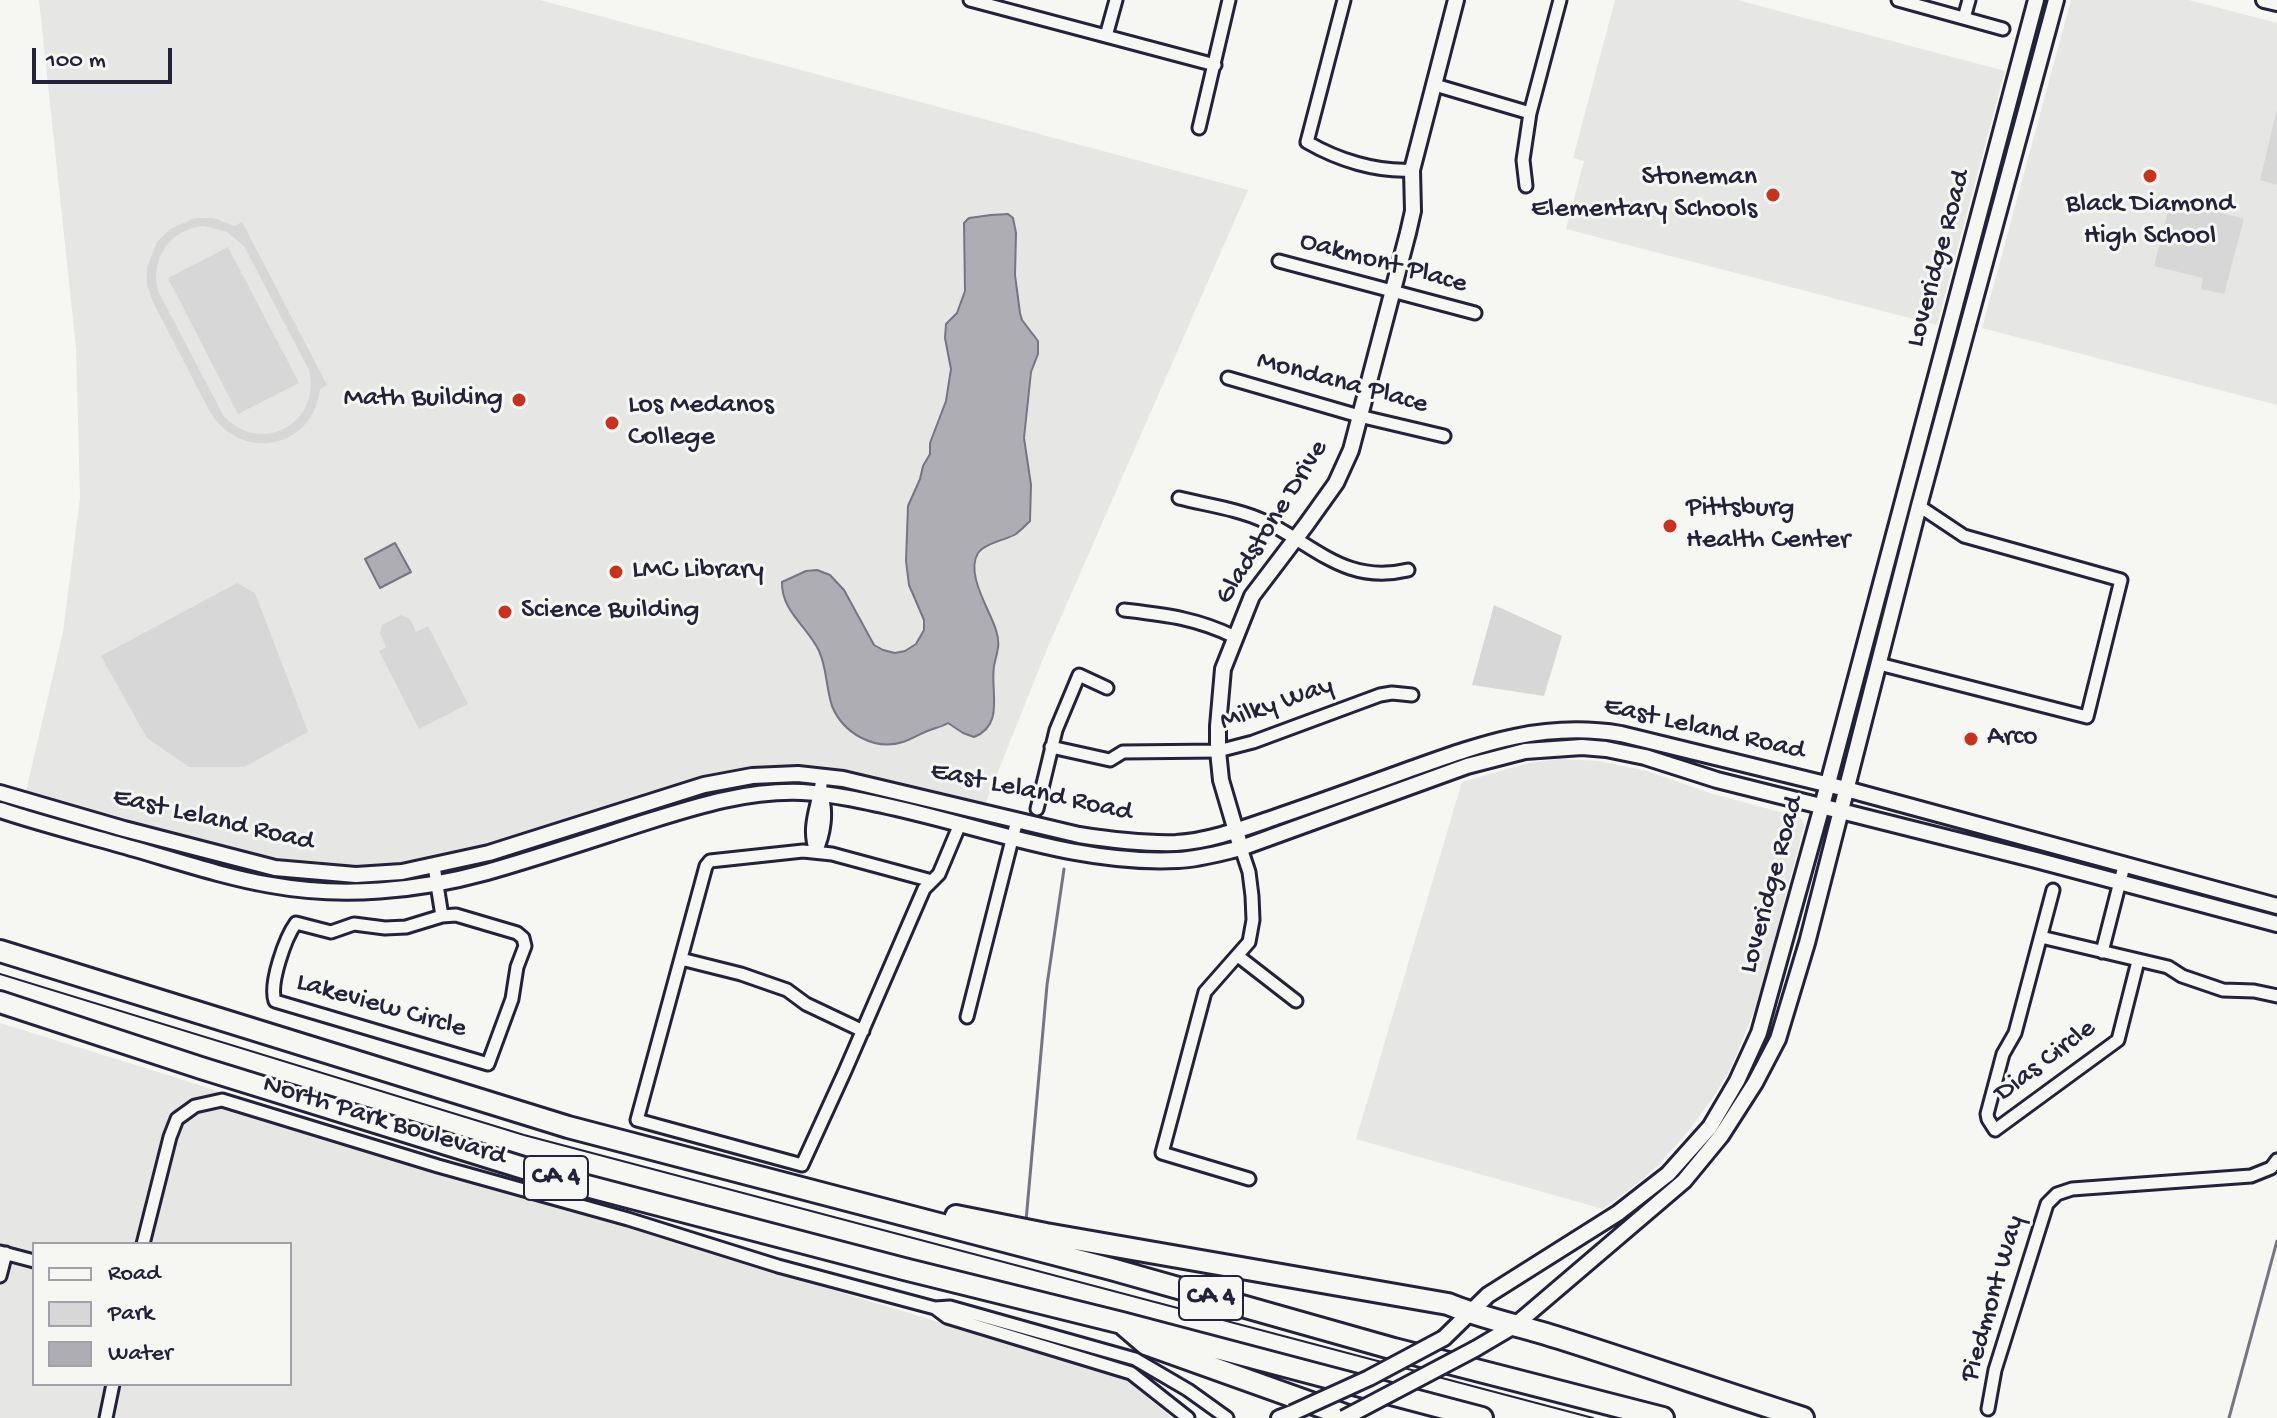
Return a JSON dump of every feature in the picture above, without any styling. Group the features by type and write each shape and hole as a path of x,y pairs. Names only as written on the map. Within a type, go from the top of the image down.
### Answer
{"highway":[{"name":"CA 4","path":"0,951 568,1127 1111,1269 1408,1353 1663,1418"},
{"name":"CA 4","path":"0,1002 556,1178 1482,1418"},
{"path":"780,1183 811,1183 1007,1227 1448,1304 1803,1418"},
{"path":"1122,1323 1146,1344 1353,1418"}],"main road":[{"name":"Gladstone Drive","path":"1241,848 1221,780 1218,751 1223,669 1252,596 1336,483 1351,450 1413,211 1412,170 1456,0"},
{"name":"Loveridge Road","path":"1285,1416 1369,1378 1444,1338 1488,1295 1624,1208 1668,1174 1710,1127 1737,1081 1759,1033 1822,806 2036,0"},
{"name":"Loveridge Road","path":"1344,1418 1514,1326 1684,1181 1721,1136 1755,1083 1778,1039 2056,0"},
{"path":"2264,0 2277,3"},
{"path":"1937,374 1953,386"},
{"name":"East Leland Road","path":"0,793 275,868 356,875 402,872 489,853 704,785 752,776 798,774 873,785 1113,841 1190,841 1236,830 1494,740 1558,730 1591,730 1621,734 1827,784 2277,906"},
{"name":"East Leland Road","path":"5,812 239,879 305,890 347,892 437,884 486,873 712,802 753,794 799,792 836,795 1093,855 1149,861 1181,860 1241,848 1467,766 1525,751 1582,747 1629,753 1717,780 2277,924"},
{"path":"81,834 87,818"}],"street":[{"path":"970,0 1215,65"},
{"path":"1106,36 1116,0"},
{"path":"1199,128 1229,0"},
{"path":"1344,0 1307,142 1339,158 1391,171 1412,170"},
{"path":"1526,186 1523,160 1530,113 1560,0"},
{"path":"1964,18 1969,0"},
{"path":"1905,1 2003,29"},
{"path":"1435,85 1530,113"},
{"name":"Oakmont Place","path":"1279,261 1475,313"},
{"name":"Mondana Place","path":"1228,378 1359,416 1444,436"},
{"path":"1179,498 1264,521 1323,557 1355,569 1392,574 1408,570"},
{"path":"1879,664 2087,717 2121,580 1964,536 1919,506"},
{"path":"1124,610 1193,620 1235,637"},
{"path":"1037,809 1051,747 1079,675 1107,688"},
{"name":"Milky Way","path":"1051,747 1110,760 1123,752 1218,751 1253,742 1380,695 1412,695"},
{"path":"816,852 811,839 822,777"},
{"path":"967,1017 1017,820"},
{"path":"932,881 816,852 710,861 706,866 637,1120 802,1165 924,889 932,881 939,874 960,824"},
{"name":"Gladstone Drive","path":"1241,848 1249,872 1253,920 1249,942 1205,992 1162,1153 1249,1179"},
{"path":"434,866 442,916"},
{"path":"2102,952 2124,866"},
{"name":"Dias Circle","path":"2053,890 2015,1033 2003,1054 1987,1114 1995,1130 2116,1043 2138,961"},
{"name":"Lakeview Circle","path":"456,915 517,933 523,938 525,946 517,967 512,999 488,1064 275,1001 272,992 275,978 289,932 296,923 331,932 354,924 406,927 442,916 456,915"},
{"path":"2041,937 2168,967 2182,976 2223,990 2254,991 2277,996"},
{"path":"1238,956 1296,1001"},
{"path":"681,959 741,974 787,990 806,1004 863,1031"},
{"name":"North Park Boulevard","path":"144,1242 177,1119 195,1106 222,1100 778,1266 935,1308 950,1307 1135,1359 1188,1390 1227,1418"},
{"name":"Piedmont Way","path":"1988,1409 1995,1370 2047,1204 2057,1194 2072,1189 2251,1176 2271,1168 2277,1160"},
{"path":"0,1276 3,1253 32,1260"},
{"name":"North Park Boulevard","path":"935,1308 947,1317 1131,1373 1188,1418"},
{"path":"106,1418 113,1386"}],"shaded area":[{"name":"Los Medanos College","path":"39,0 540,0 1248,190 1047,649 982,812 889,789 752,776 434,866 306,871 42,806 26,791 63,632 80,498 76,348"},
{"name":"Stoneman Elementary Schools","path":"1615,0 1737,0 2005,71 1937,325 1566,229 1584,161 1573,158"},
{"name":"Black Diamond High School","path":"2071,0 2189,0 2277,23 2277,405 1982,328"},
{"path":"1561,759 1599,761 1647,771 1713,794 1799,817 1804,826 1759,999 1731,1068 1712,1099 1662,1161 1603,1209 1356,1139 1462,782 1528,763"},
{"path":"0,1023 773,1272 1124,1378 1172,1418 0,1418"}],"green space":[{"path":"2277,109 2277,185 2260,180"},
{"path":"2171,199 2244,219 2224,294 2201,289 2203,278 2154,266"},
{"path":"195,218 213,218 235,226 242,222 327,385 320,389 315,409 304,425 291,436 274,442 257,443 240,438 224,428 210,412 147,285 147,267 157,242 170,229","holes":["204,226 227,232 244,246 309,370 311,389 306,406 297,419 269,433 253,433 238,427 223,415 158,291 157,267 172,239 192,228"]},
{"path":"228,247 299,383 238,414 168,278"},
{"path":"237,583 255,593 308,732 244,767 189,767 147,738 101,656"},
{"path":"1494,605 1562,636 1544,696 1472,685"},
{"path":"401,615 410,619 416,632 428,626 468,704 419,729 379,651 386,647 380,633 382,625"}],"water":[{"path":"1008,214 1013,218 1020,313 1038,341 1038,354 1031,372 1024,438 1031,485 1030,521 1016,534 981,550 975,562 976,581 998,640 993,676 993,716 984,732 974,737 948,723 903,742 871,742 852,732 837,716 819,651 790,610 782,582 806,571 817,570 830,575 844,590 874,645 883,650 895,653 905,651 916,644 924,630 924,620 909,585 906,561 908,506 930,454 930,443 946,401 951,369 945,338 946,324 957,313 965,291 964,223 969,218"},
{"path":"395,543 411,572 380,588 365,559"}],"waterway":[{"path":"1026,1221 1047,985 1064,869"},
{"path":"2229,1418 2277,1241"}],"tram line":[{"path":"0,974 524,1135 1593,1418"}],"place":[{"name":"Black Diamond High School","path":"2150,176"},
{"name":"Stoneman Elementary Schools","path":"1773,195"},
{"name":"Math Building","path":"519,400"},
{"name":"Los Medanos College","path":"612,423"},
{"name":"Pittsburg Health Center","path":"1670,526"},
{"name":"LMC Library","path":"616,572"},
{"name":"Science Building","path":"505,612"},
{"name":"Arco","path":"1971,739"}]}
